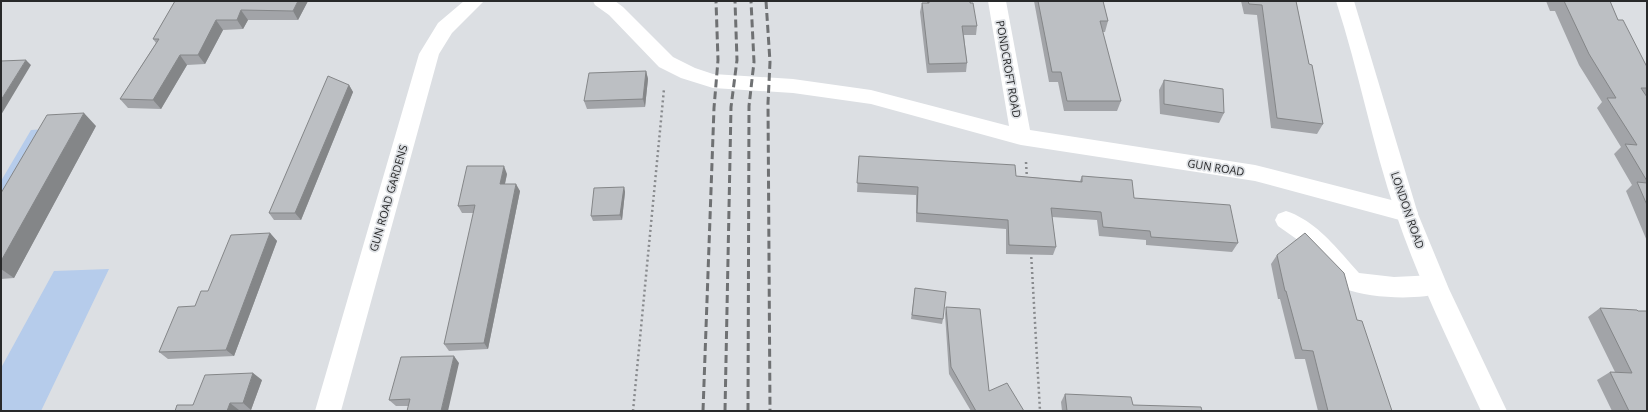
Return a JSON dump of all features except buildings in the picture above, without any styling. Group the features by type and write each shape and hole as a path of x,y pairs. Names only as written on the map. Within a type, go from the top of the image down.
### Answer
{"street":[{"name":"GUN ROAD GARDENS","path":"328,411 429,54 438,36 475,1"},
{"name":"GUN ROAD","path":"602,1 616,11 666,62 688,73 712,81 793,86 871,97 1021,137 1255,174 1304,185 1407,213"},
{"name":"PONDCROFT ROAD","path":"997,1 1021,137"},
{"name":"LONDON ROAD","path":"1345,1 1356,32 1407,213 1435,285 1494,411"},
{"path":"1286,220 1313,238 1352,282 1394,287 1435,285"}],"path":[{"path":"633,411 666,62"},
{"path":"1021,137 1026,154 1028,185"},
{"path":"1031,247 1040,411"}],"shaded area":[{"path":"60,128 1,231 1,181 31,130"},
{"path":"109,269 41,411 1,411 1,368 54,271"}],"railway":[{"path":"703,411 714,108 718,60 716,1"},
{"path":"725,411 731,107 737,60 735,1"},
{"path":"748,411 749,106 754,62 751,1"},
{"path":"766,1 770,62 768,103 770,411"}]}
